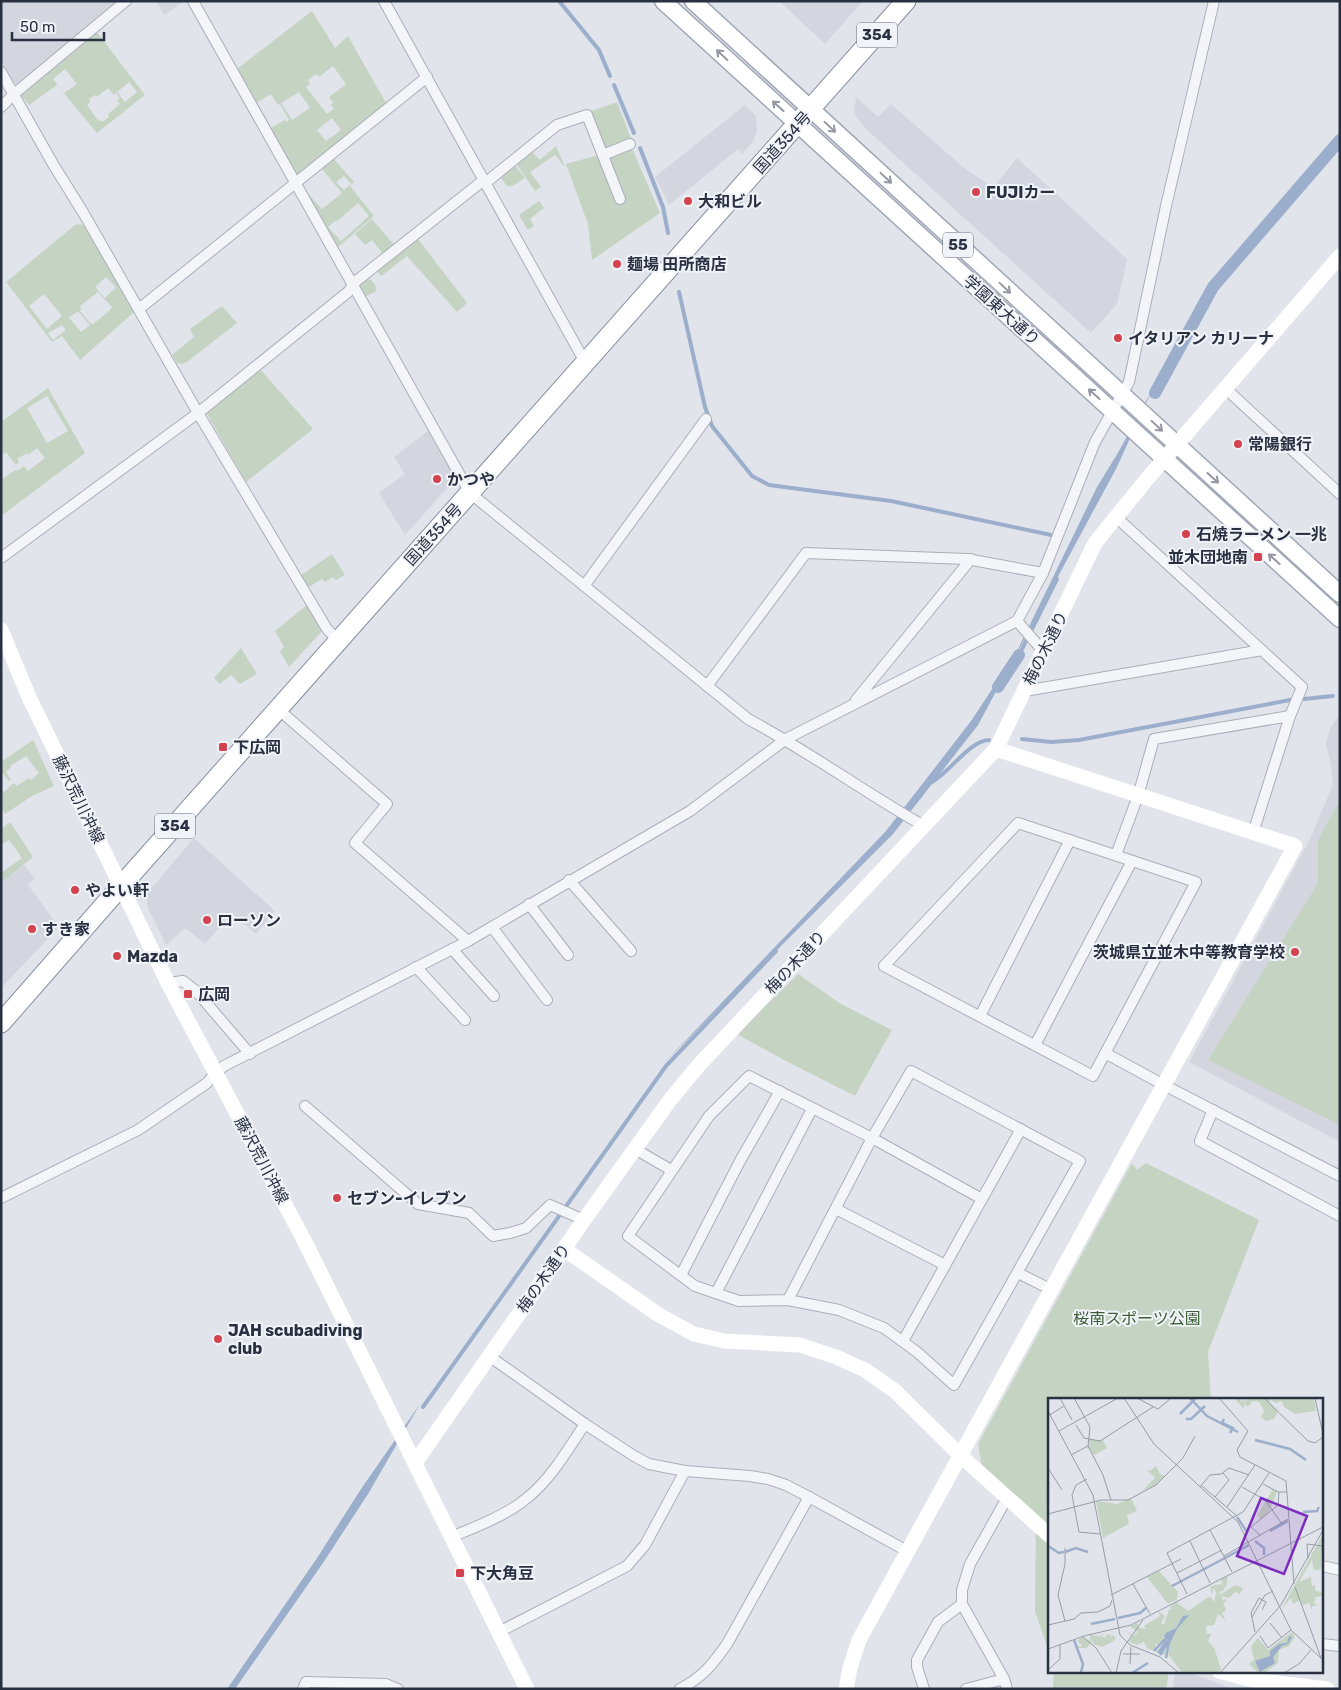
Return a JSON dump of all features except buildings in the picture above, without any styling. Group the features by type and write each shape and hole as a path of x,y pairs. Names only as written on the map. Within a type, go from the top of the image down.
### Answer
{"highway":[{"name":"国道354号","path":"1,1023 906,1"}],"main road":[{"name":"学園東大通り","path":"663,1 1340,619"},
{"name":"学園東大通り","path":"692,1 1340,594"}],"street":[{"path":"1,107 14,94 126,1"},
{"path":"193,1 352,287 470,493 748,719 786,740 924,826"},
{"path":"384,1 585,362"},
{"path":"1,1198 138,1130 207,1083 224,1066 468,940 651,835 690,810 786,740 852,704 1016,621 1043,573 1095,442 1129,382 1166,206 1214,1"},
{"path":"1,72 198,413 327,629 338,641"},
{"path":"139,309 426,77"},
{"path":"1,558 198,413 348,292 355,282 370,269 557,125 587,114 620,199"},
{"path":"602,155 630,144"},
{"name":"梅の木通り","path":"415,1463 670,1100 698,1066 996,749 1095,543 1225,388 1340,256"},
{"path":"1225,388 1340,494"},
{"path":"584,586 706,419"},
{"path":"1116,517 1302,686 1290,716 1253,832"},
{"path":"707,686 806,553 971,559 1043,573"},
{"path":"852,704 971,559"},
{"path":"1016,621 1044,652"},
{"name":"藤沢荒川沖線","path":"1,630 29,697 168,983 302,1235 526,1689"},
{"path":"1025,691 1262,650"},
{"path":"278,709 388,804 355,843 468,940"},
{"path":"1116,856 1138,796 1154,739 1290,716"},
{"path":"846,1689 850,1668 859,1640 1295,846 996,749"},
{"path":"1018,823 1116,856 1196,882 1093,1076 884,966 1018,823"},
{"path":"980,1016 1070,840"},
{"path":"1035,1045 1132,861"},
{"path":"570,880 631,951"},
{"path":"530,904 568,956"},
{"path":"492,927 547,1000"},
{"path":"452,948 494,996"},
{"path":"416,967 466,1020"},
{"path":"168,983 183,981 196,991 250,1054"},
{"path":"1106,1053 1340,1176"},
{"path":"788,1300 872,1138 910,1070 1080,1161 954,1385 917,1352 884,1328 839,1310 788,1300 739,1300 696,1286 628,1236 709,1116 749,1076 872,1138 982,1199"},
{"path":"680,1275 740,1161 780,1092"},
{"path":"306,1106 418,1204 468,1213 493,1236 526,1228 550,1205 584,1220"},
{"path":"716,1293 812,1108"},
{"path":"1213,1110 1200,1141 1340,1216"},
{"path":"902,1342 1021,1129"},
{"path":"635,1149 671,1170"},
{"path":"836,1209 945,1265"},
{"path":"564,1249 659,1315 694,1334 724,1341 800,1345 836,1357 865,1370 895,1391 961,1456 1048,1534"},
{"path":"1018,1272 1052,1290"},
{"path":"489,1356 585,1424 649,1464 684,1471 768,1479 809,1497 907,1552"},
{"path":"452,1538 527,1498 544,1482 585,1424"},
{"path":"499,1632 627,1566 645,1545 684,1471"},
{"path":"680,1689 697,1680 712,1665 727,1644 809,1497"},
{"path":"966,1689 1005,1684 962,1604 962,1590 970,1564 1007,1498"},
{"path":"1324,1566 1340,1570"},
{"path":"924,1689 917,1667 917,1660 938,1622 962,1604"},
{"path":"1324,1644 1340,1646"},
{"path":"1223,1672 1252,1680 1327,1689"},
{"path":"303,1689 306,1682 386,1684 398,1689"}],"shaded area":[{"path":"1,1 119,1 18,84 14,83 1,62"},
{"path":"156,1 185,1 164,15"},
{"path":"779,1 863,1 825,44"},
{"path":"856,97 878,117 891,104 962,166 993,188 1017,158 1127,259 1117,304 1091,333 865,128 854,113"},
{"path":"745,105 756,116 757,130 754,140 742,154 738,149 669,205 655,177"},
{"path":"428,431 456,478 405,535 379,493 405,474 394,457"},
{"name":"茨城県立並木中等教育学校","path":"1340,714 1340,1142 1189,1062 1309,841 1333,785 1326,744 1330,728"},
{"path":"194,838 275,911 256,934 232,913 205,944 185,928 166,945 147,906 148,892"},
{"path":"24,865 35,879 28,885 59,927 1,988 1,883"},
{"path":"1175,1672 1188,1672 1233,1689 1173,1689"}],"green space":[{"path":"312,11 335,48 348,36 386,103 297,179 237,69","holes":["333,66 346,84 329,97 333,102 331,105 334,109 327,114 306,87 310,84 308,80 316,74 319,77","299,92 310,108 292,120 281,103","271,94 278,105 280,104 289,120 287,122 285,120 271,128 256,103","332,118 341,130 326,141 317,130"]},
{"path":"96,31 145,95 97,133 57,85 29,105 21,95 21,92","holes":["65,69 77,84 64,93 53,79","129,82 137,92 125,102 117,92","108,88 114,95 116,93 120,98 117,100 120,104 102,122 97,119 87,105 90,102 89,99 95,95 97,97"]},
{"path":"617,102 632,141 604,151 589,112"},
{"path":"556,146 565,167 555,155 530,172 541,187 535,191 517,165 532,152 540,160"},
{"path":"631,146 660,213 592,260 588,224 566,164"},
{"path":"334,159 354,182 350,186 374,216 337,248 307,197 309,195 322,209 342,193 322,169","holes":["344,176 351,184 344,190 336,182","358,203 369,216 341,241 328,227"]},
{"path":"515,166 525,178 512,186 507,186 501,178"},
{"path":"539,201 544,208 530,219 534,226 528,230 519,215"},
{"path":"372,219 395,246 384,255 372,240 365,245 355,234"},
{"path":"85,224 134,312 80,360 62,336 52,342 6,282 75,225","holes":["106,277 116,287 105,298 95,287","98,292 112,307 92,325 80,311 80,306","44,294 62,316 47,329 29,306","78,311 90,325 81,332 69,318","62,325 66,330 53,340 48,333"]},
{"path":"418,239 467,303 457,312 407,256 381,276 377,271"},
{"path":"368,278 374,283 376,291 365,297 359,284"},
{"path":"222,306 237,323 187,362 177,363 172,355 194,337 190,329"},
{"path":"260,369 313,429 246,482 207,414 208,410"},
{"path":"48,388 85,453 1,516 1,480 24,466 28,471 45,458 37,448 28,455 27,453 17,459 19,462 16,465 6,452 1,455 1,422","holes":["47,396 68,431 47,443 27,408"]},
{"path":"332,554 345,575 336,580 333,577 325,582 322,579 309,587 301,575"},
{"path":"307,605 322,631 289,667 280,651 284,647 275,631"},
{"path":"241,648 257,674 240,684 231,675 220,684 214,678"},
{"path":"33,740 54,786 32,796 5,814 1,808 1,789 4,792 14,783 17,786 29,778 31,780 39,773 26,756 10,766 11,768 6,772 11,780 9,781 1,771 1,762"},
{"name":"茨城県立並木中等教育学校","path":"1340,800 1340,1125 1208,1060 1318,883 1318,840"},
{"path":"10,822 33,857 1,883 1,873 22,858 9,840 1,845 1,829"},
{"path":"798,974 841,1004 892,1030 855,1096 737,1034"},
{"name":"桜南スポーツ公園","path":"1132,1163 1137,1170 1146,1163 1259,1220 1208,1352 1211,1398 1048,1398 1048,1649 1035,1611 1036,1513 982,1467 978,1444"},
{"path":"1054,1672 1169,1672 1166,1689 1053,1689"}],"water":[{"path":"1152,390 1117,467 978,725 893,834 664,1063 886,831 971,721 1016,653 1097,487"},
{"path":"420,1404 368,1494 323,1563 235,1689 227,1689 317,1558 361,1489"}],"waterway":[{"path":"559,1 599,50 610,76"},
{"path":"614,85 634,133"},
{"path":"1155,393 1213,287 1340,140"},
{"path":"640,148 663,207 668,233"},
{"path":"679,292 705,407 712,426 752,476 769,485 891,501 1051,535"},
{"path":"1019,655 1057,579"},
{"path":"998,687 1019,655"},
{"path":"1304,699 1333,696"},
{"path":"1022,739 1051,742 1079,740 1290,700"},
{"path":"932,782 967,751 989,740"},
{"path":"423,1407 666,1066 776,951"}],"place":[{"name":"FUJIカー","path":"976,192"},
{"name":"大和ビル","path":"688,201"},
{"name":"麺場 田所商店","path":"617,264"},
{"name":"イタリアン カリーナ","path":"1118,338"},
{"name":"常陽銀行","path":"1238,444"},
{"name":"かつや","path":"437,479"},
{"name":"石焼ラーメン 一兆","path":"1186,534"},
{"name":"並木団地南","path":"1258,557"},
{"name":"下広岡","path":"223,747"},
{"name":"やよい軒","path":"75,890"},
{"name":"ローソン","path":"207,920"},
{"name":"すき家","path":"32,929"},
{"name":"茨城県立並木中等教育学校","path":"1295,952"},
{"name":"Mazda","path":"117,956"},
{"name":"広岡","path":"188,994"},
{"name":"セブン-イレブン","path":"337,1198"},
{"name":"JAH scubadiving club","path":"218,1339"},
{"name":"下大角豆","path":"460,1573"}]}
